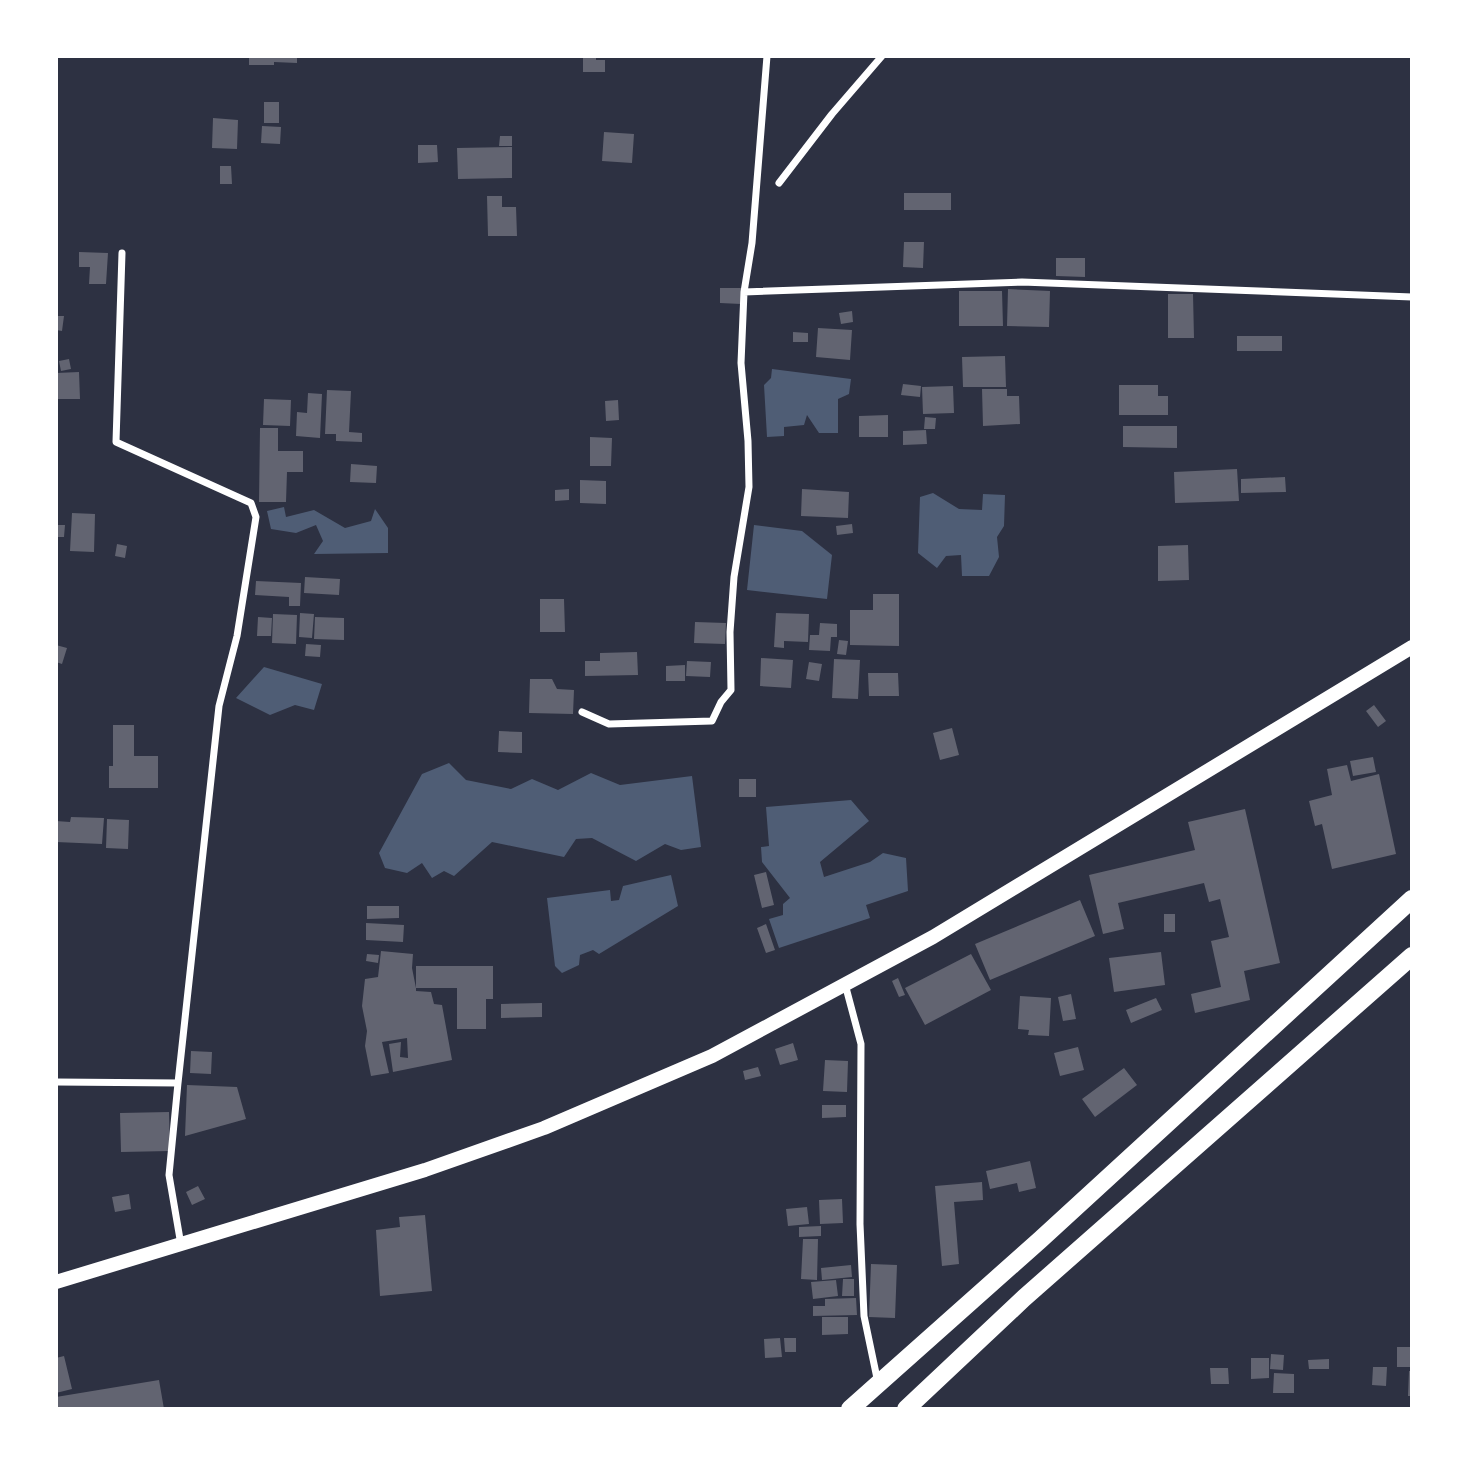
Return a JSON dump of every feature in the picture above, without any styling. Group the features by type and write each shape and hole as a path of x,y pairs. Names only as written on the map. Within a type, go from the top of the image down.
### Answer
{"highway":[{"path":"850,1409 1040,1240 1412,899"},
{"path":"906,1409 1024,1298 1412,956"}],"main road":[{"path":"56,1282 425,1170 544,1128 712,1056 933,937 1412,647"}],"street":[{"path":"582,712 610,724 712,721 721,702 731,690 730,632 733,591 749,487 741,363 744,292 752,243 767,56"},
{"path":"779,183 832,114 882,56"},
{"path":"122,253 116,442 251,503 256,517 237,636 219,706 178,1083 170,1175 181,1245"},
{"path":"744,292 1022,282 1412,297"},
{"path":"845,984 862,1044 860,1223 864,1316 878,1384"},
{"path":"56,1082 178,1083"}],"water":[{"path":"772,369 851,379 849,394 838,399 838,433 819,433 807,415 804,425 784,427 784,436 767,437 764,385 771,378"},
{"path":"933,493 959,509 982,510 983,494 1005,495 1004,526 997,537 999,557 989,576 962,576 961,555 946,556 937,568 918,553 920,497"},
{"path":"284,507 286,517 314,510 345,528 371,521 375,509 388,528 388,553 314,554 323,541 316,525 296,533 271,529 267,511"},
{"path":"754,525 802,531 832,555 827,599 747,590"},
{"path":"264,667 322,684 314,710 295,705 270,715 236,698"},
{"path":"449,763 466,780 511,789 532,779 558,790 591,773 620,785 692,776 701,847 681,850 665,844 636,861 592,838 576,839 564,857 492,842 454,876 444,871 432,878 422,863 407,873 385,868 379,853 422,774"},
{"path":"851,800 869,821 820,862 824,877 870,862 883,853 906,858 908,891 866,905 870,918 779,948 769,919 783,915 783,904 790,898 762,862 761,847 769,846 766,807"},
{"path":"671,875 678,906 599,954 593,950 580,955 579,965 562,973 555,966 547,898 610,890 611,901 619,900 623,886"}],"building":[{"path":"249,56 297,56 297,63 249,65"},
{"path":"583,56 596,56 596,60 605,60 605,72 583,72"},
{"path":"264,102 279,102 279,123 264,123"},
{"path":"213,118 238,120 237,149 212,148"},
{"path":"262,126 281,127 280,144 261,143"},
{"path":"604,132 634,134 632,163 602,161"},
{"path":"500,136 512,136 512,146 499,146"},
{"path":"418,145 437,145 438,162 418,163"},
{"path":"512,147 512,178 458,179 457,148"},
{"path":"220,166 231,166 232,184 220,184"},
{"path":"904,193 951,193 951,210 904,210"},
{"path":"487,196 502,196 502,207 516,207 517,236 488,236"},
{"path":"904,242 924,242 923,268 903,267"},
{"path":"79,252 108,253 106,284 89,284 90,267 79,267"},
{"path":"1056,258 1085,258 1085,277 1056,276"},
{"path":"720,288 741,288 741,304 720,303"},
{"path":"1008,289 1050,291 1049,327 1007,326"},
{"path":"959,291 1002,291 1003,326 959,326"},
{"path":"1168,294 1193,294 1194,338 1168,338"},
{"path":"852,311 853,322 841,324 839,313"},
{"path":"56,316 64,316 62,331 56,330"},
{"path":"818,328 852,330 850,360 816,357"},
{"path":"793,332 808,333 808,342 793,342"},
{"path":"1237,336 1282,336 1282,351 1237,351"},
{"path":"1005,356 1006,387 963,387 962,357"},
{"path":"69,359 71,369 61,371 59,361"},
{"path":"79,372 80,399 56,399 56,373"},
{"path":"903,384 921,386 920,397 901,395"},
{"path":"1119,385 1158,385 1158,396 1168,396 1168,415 1119,415"},
{"path":"953,386 954,413 923,414 922,387"},
{"path":"982,389 1007,389 1007,396 1019,396 1020,424 983,426"},
{"path":"327,390 351,391 349,432 362,433 362,442 336,441 336,434 325,434"},
{"path":"308,393 322,394 320,438 296,436 297,412 307,413"},
{"path":"264,399 291,400 290,426 263,425"},
{"path":"618,400 619,420 606,421 605,401"},
{"path":"888,415 888,437 859,437 859,416"},
{"path":"925,417 936,418 935,429 924,429"},
{"path":"1123,426 1177,426 1177,448 1123,447"},
{"path":"260,428 278,428 278,451 303,451 303,472 287,472 286,502 259,502"},
{"path":"926,430 927,444 903,445 903,431"},
{"path":"590,437 612,438 611,466 590,466"},
{"path":"351,464 377,466 376,483 350,482"},
{"path":"1237,469 1239,501 1175,503 1174,472"},
{"path":"1285,477 1286,492 1241,493 1241,479"},
{"path":"580,480 606,481 606,504 580,503"},
{"path":"569,489 569,500 555,501 555,490"},
{"path":"802,489 849,492 848,518 801,516"},
{"path":"72,513 95,514 94,552 70,551"},
{"path":"852,524 853,533 837,535 836,526"},
{"path":"56,525 65,525 64,537 56,537"},
{"path":"117,544 127,546 125,558 115,556"},
{"path":"1188,545 1189,580 1158,581 1158,546"},
{"path":"305,577 340,579 339,595 304,593"},
{"path":"256,581 301,583 300,606 289,606 289,597 255,595"},
{"path":"873,594 899,594 899,646 850,645 850,610 873,610"},
{"path":"540,599 564,599 565,632 540,632"},
{"path":"300,613 314,614 312,638 299,637"},
{"path":"776,613 809,614 808,642 784,641 784,648 774,647"},
{"path":"273,614 297,615 296,644 272,643"},
{"path":"258,617 272,618 271,636 257,636"},
{"path":"315,617 344,618 344,640 314,639"},
{"path":"695,622 726,623 725,644 694,643"},
{"path":"820,623 837,624 837,637 831,637 830,651 809,650 810,635 819,635"},
{"path":"839,640 848,641 846,655 837,654"},
{"path":"306,644 321,645 320,657 305,656"},
{"path":"56,645 67,648 62,664 56,662"},
{"path":"637,652 638,675 585,676 585,661 600,661 600,653"},
{"path":"761,658 793,660 791,688 760,686"},
{"path":"834,659 860,660 858,699 832,698"},
{"path":"687,661 711,662 710,677 686,676"},
{"path":"809,662 822,664 819,681 806,679"},
{"path":"685,665 685,681 666,681 666,666"},
{"path":"868,673 898,673 899,696 869,696"},
{"path":"530,679 552,679 557,689 574,690 573,714 529,713"},
{"path":"1374,705 1386,721 1378,727 1366,711"},
{"path":"113,725 134,725 134,756 158,756 158,788 109,788 109,766 113,766"},
{"path":"952,728 959,755 940,760 933,733"},
{"path":"499,731 522,732 522,753 498,752"},
{"path":"1373,757 1376,772 1353,776 1350,761"},
{"path":"1347,765 1351,781 1379,774 1396,854 1332,869 1322,824 1315,826 1309,801 1332,795 1327,769"},
{"path":"739,779 756,779 756,797 739,797"},
{"path":"1245,809 1280,963 1244,971 1250,1000 1195,1013 1191,994 1221,987 1211,941 1229,937 1220,899 1209,902 1204,883 1118,903 1124,929 1103,934 1089,875 1195,850 1188,822"},
{"path":"71,817 104,818 102,844 56,842 56,821 70,822"},
{"path":"107,819 129,820 128,849 106,848"},
{"path":"766,872 774,905 762,908 754,875"},
{"path":"1080,900 1095,936 990,980 975,944"},
{"path":"367,906 399,906 399,918 367,919"},
{"path":"1164,914 1175,914 1175,932 1164,932"},
{"path":"366,923 404,925 403,942 366,940"},
{"path":"766,924 775,950 766,953 757,928"},
{"path":"381,951 413,954 412,968 416,991 431,992 434,1004 442,1005 452,1060 393,1072 389,1044 401,1042 400,1057 408,1058 407,1038 382,1042 389,1073 371,1076 365,1046 367,1031 362,1006 365,979 378,977"},
{"path":"1161,952 1165,985 1114,992 1109,958"},
{"path":"367,954 379,955 378,963 366,961"},
{"path":"971,954 991,990 925,1025 905,988"},
{"path":"416,966 493,966 493,999 486,999 486,1029 457,1029 457,988 416,988"},
{"path":"898,978 905,995 899,997 892,981"},
{"path":"1071,994 1076,1019 1063,1021 1058,997"},
{"path":"1020,996 1051,998 1049,1036 1028,1035 1029,1030 1018,1029"},
{"path":"1156,998 1162,1010 1131,1023 1126,1010"},
{"path":"542,1003 542,1017 501,1018 501,1004"},
{"path":"793,1043 798,1060 780,1065 775,1049"},
{"path":"1078,1047 1084,1070 1060,1076 1054,1053"},
{"path":"191,1051 212,1052 211,1074 190,1073"},
{"path":"825,1060 848,1061 847,1092 823,1091"},
{"path":"758,1067 761,1076 745,1080 743,1071"},
{"path":"1124,1068 1137,1085 1095,1117 1082,1099"},
{"path":"187,1085 237,1087 246,1119 185,1136"},
{"path":"822,1105 846,1105 846,1117 822,1118"},
{"path":"169,1112 170,1151 121,1152 120,1113"},
{"path":"1030,1161 1036,1188 1019,1192 1017,1183 990,1189 986,1171"},
{"path":"982,1182 983,1200 954,1202 959,1264 942,1266 935,1186"},
{"path":"198,1186 205,1199 192,1205 186,1192"},
{"path":"129,1194 131,1209 115,1212 112,1197"},
{"path":"842,1199 843,1223 820,1224 819,1200"},
{"path":"807,1207 809,1224 788,1226 786,1209"},
{"path":"425,1215 432,1291 380,1296 376,1230 400,1227 399,1217"},
{"path":"821,1226 821,1236 799,1237 799,1227"},
{"path":"803,1239 818,1239 817,1280 801,1279"},
{"path":"871,1264 897,1265 895,1318 869,1317"},
{"path":"851,1265 852,1277 822,1280 821,1268"},
{"path":"843,1279 854,1279 854,1296 842,1296"},
{"path":"836,1280 838,1296 813,1299 811,1282"},
{"path":"856,1298 857,1315 813,1316 813,1306 825,1306 825,1299"},
{"path":"822,1317 848,1317 848,1334 822,1335"},
{"path":"780,1338 782,1357 765,1358 764,1339"},
{"path":"784,1338 796,1338 796,1352 785,1352"},
{"path":"1397,1347 1412,1347 1412,1367 1397,1367"},
{"path":"1271,1354 1284,1355 1283,1370 1270,1369"},
{"path":"64,1356 72,1389 56,1393 56,1358"},
{"path":"1251,1358 1269,1358 1269,1378 1251,1379"},
{"path":"1329,1359 1329,1369 1309,1369 1308,1360"},
{"path":"1373,1367 1387,1367 1386,1386 1372,1385"},
{"path":"1210,1368 1228,1368 1229,1384 1211,1384"},
{"path":"1409,1371 1412,1371 1412,1396 1408,1396"},
{"path":"1274,1373 1294,1374 1294,1393 1273,1393"},
{"path":"159,1380 164,1409 56,1409 56,1397"}]}
